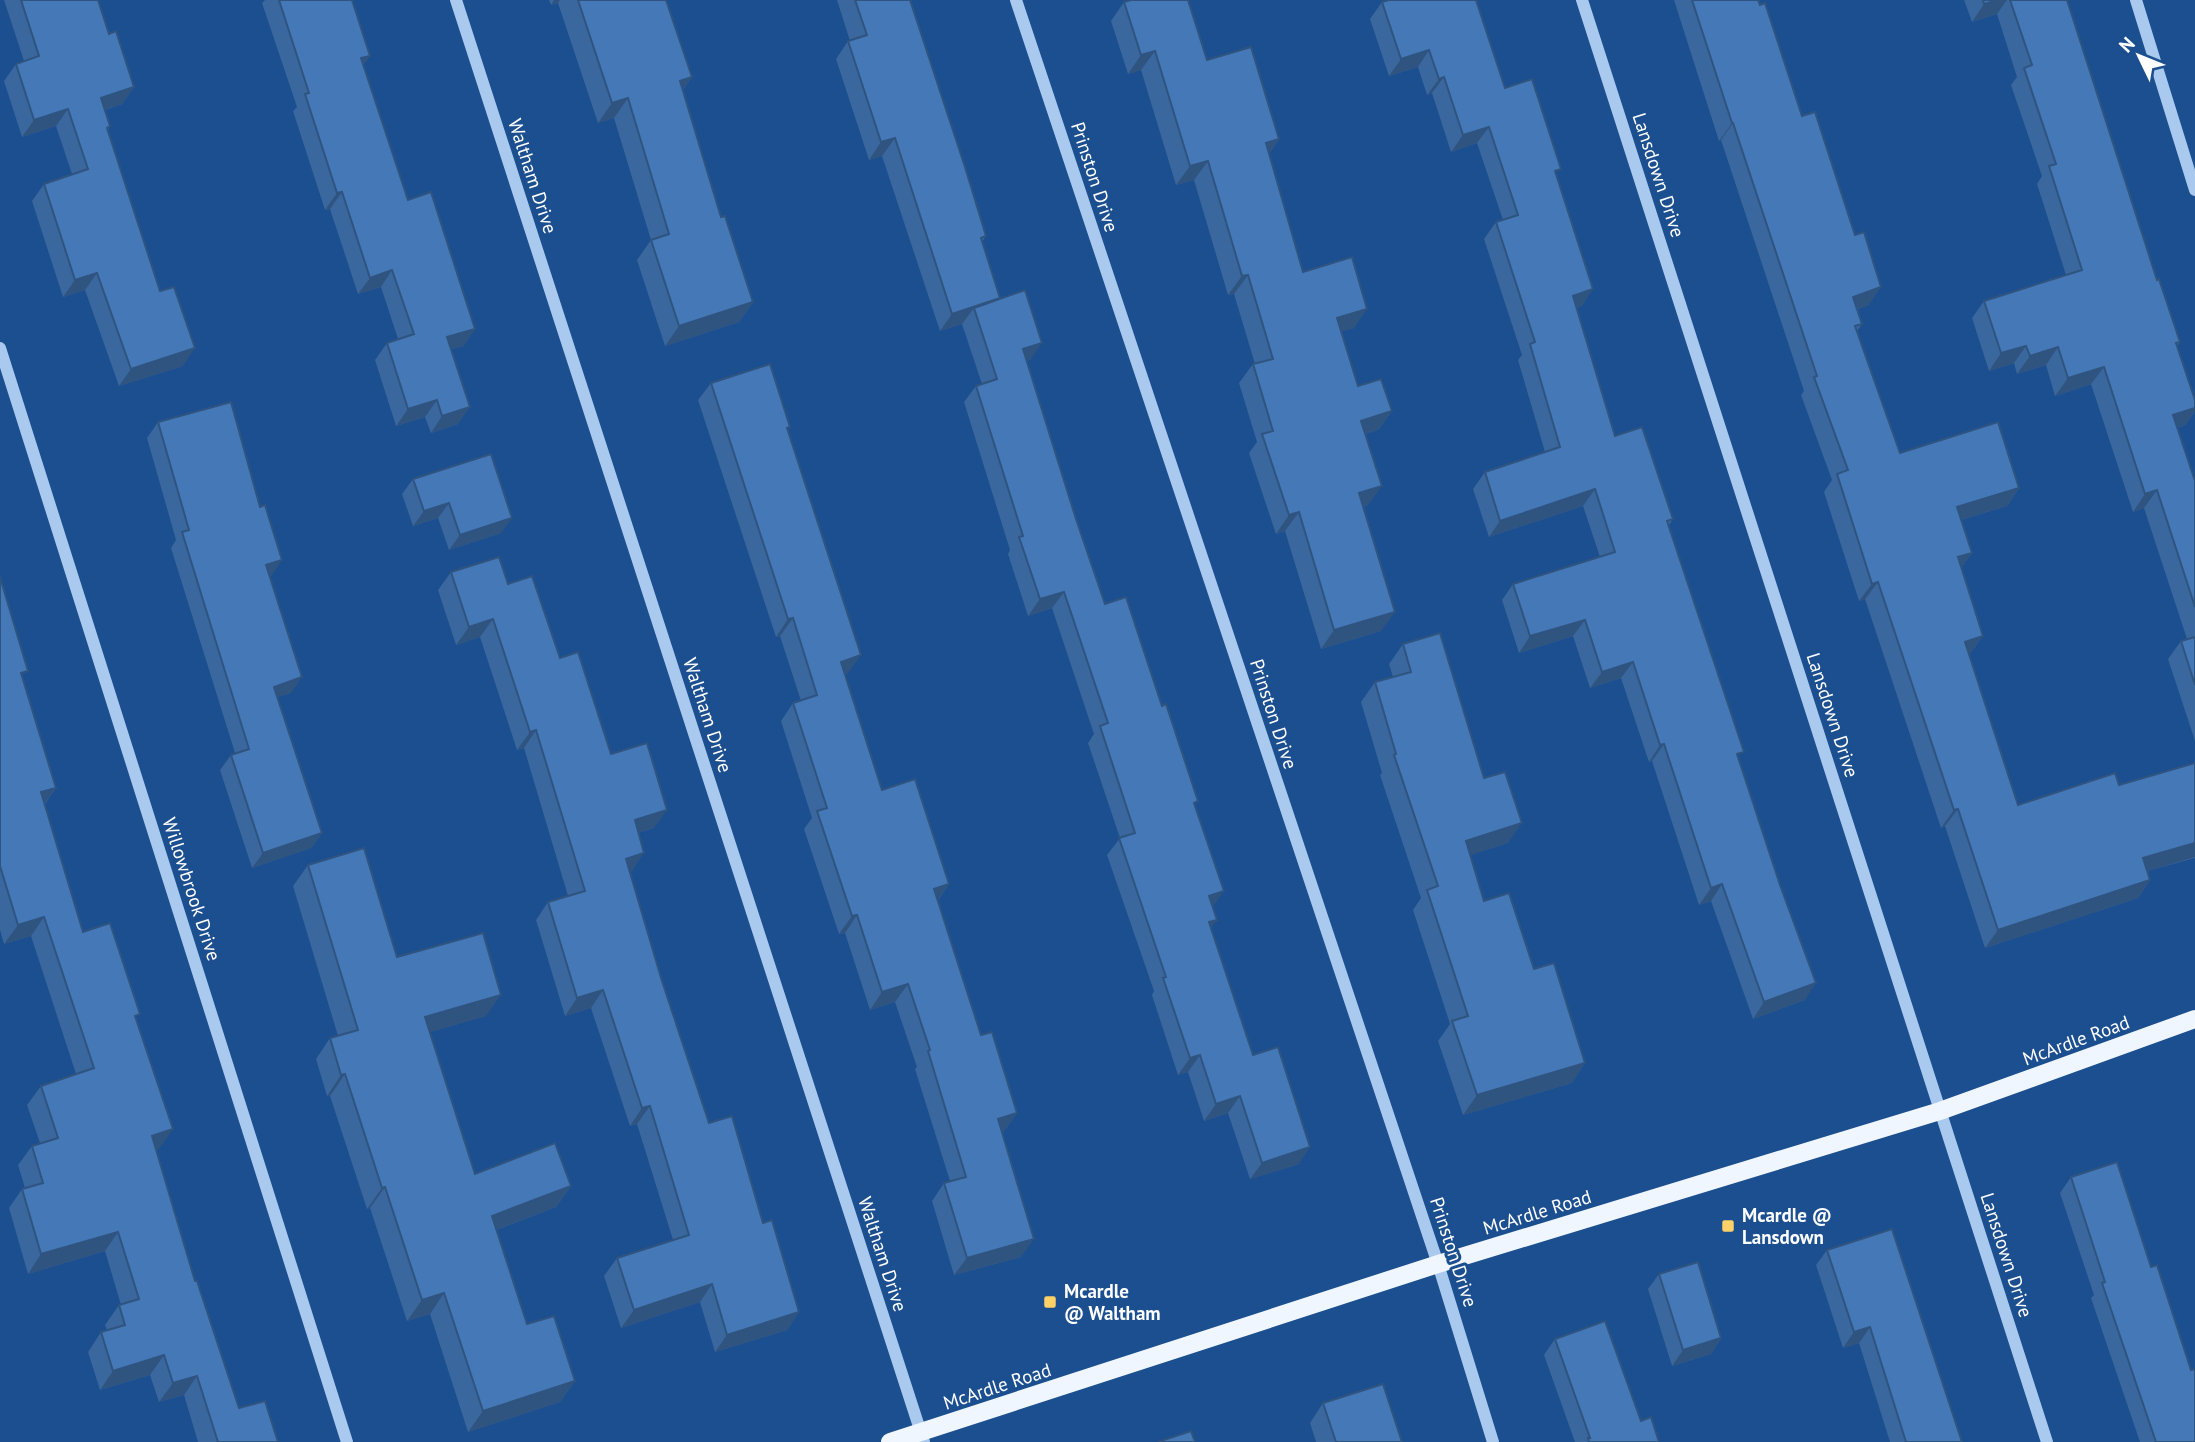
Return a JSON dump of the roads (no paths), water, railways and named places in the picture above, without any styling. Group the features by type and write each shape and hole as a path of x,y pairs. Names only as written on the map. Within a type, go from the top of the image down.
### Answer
{"main road":[{"name":"McArdle Road","path":"890,1442 922,1437 1438,1264 1940,1111 2195,1019"}],"street":[{"name":"Waltham Drive","path":"456,0 922,1437"},
{"name":"Prinston Drive","path":"1016,0 1438,1264 1493,1442"},
{"name":"Lansdown Drive","path":"1582,0 2047,1442"},
{"path":"2136,0 2195,190"},
{"name":"Willowbrook Drive","path":"0,348 347,1442"}],"place":[{"name":"Mcardle @ Lansdown","path":"1728,1226"},
{"name":"Mcardle @ Waltham","path":"1050,1302"}]}
